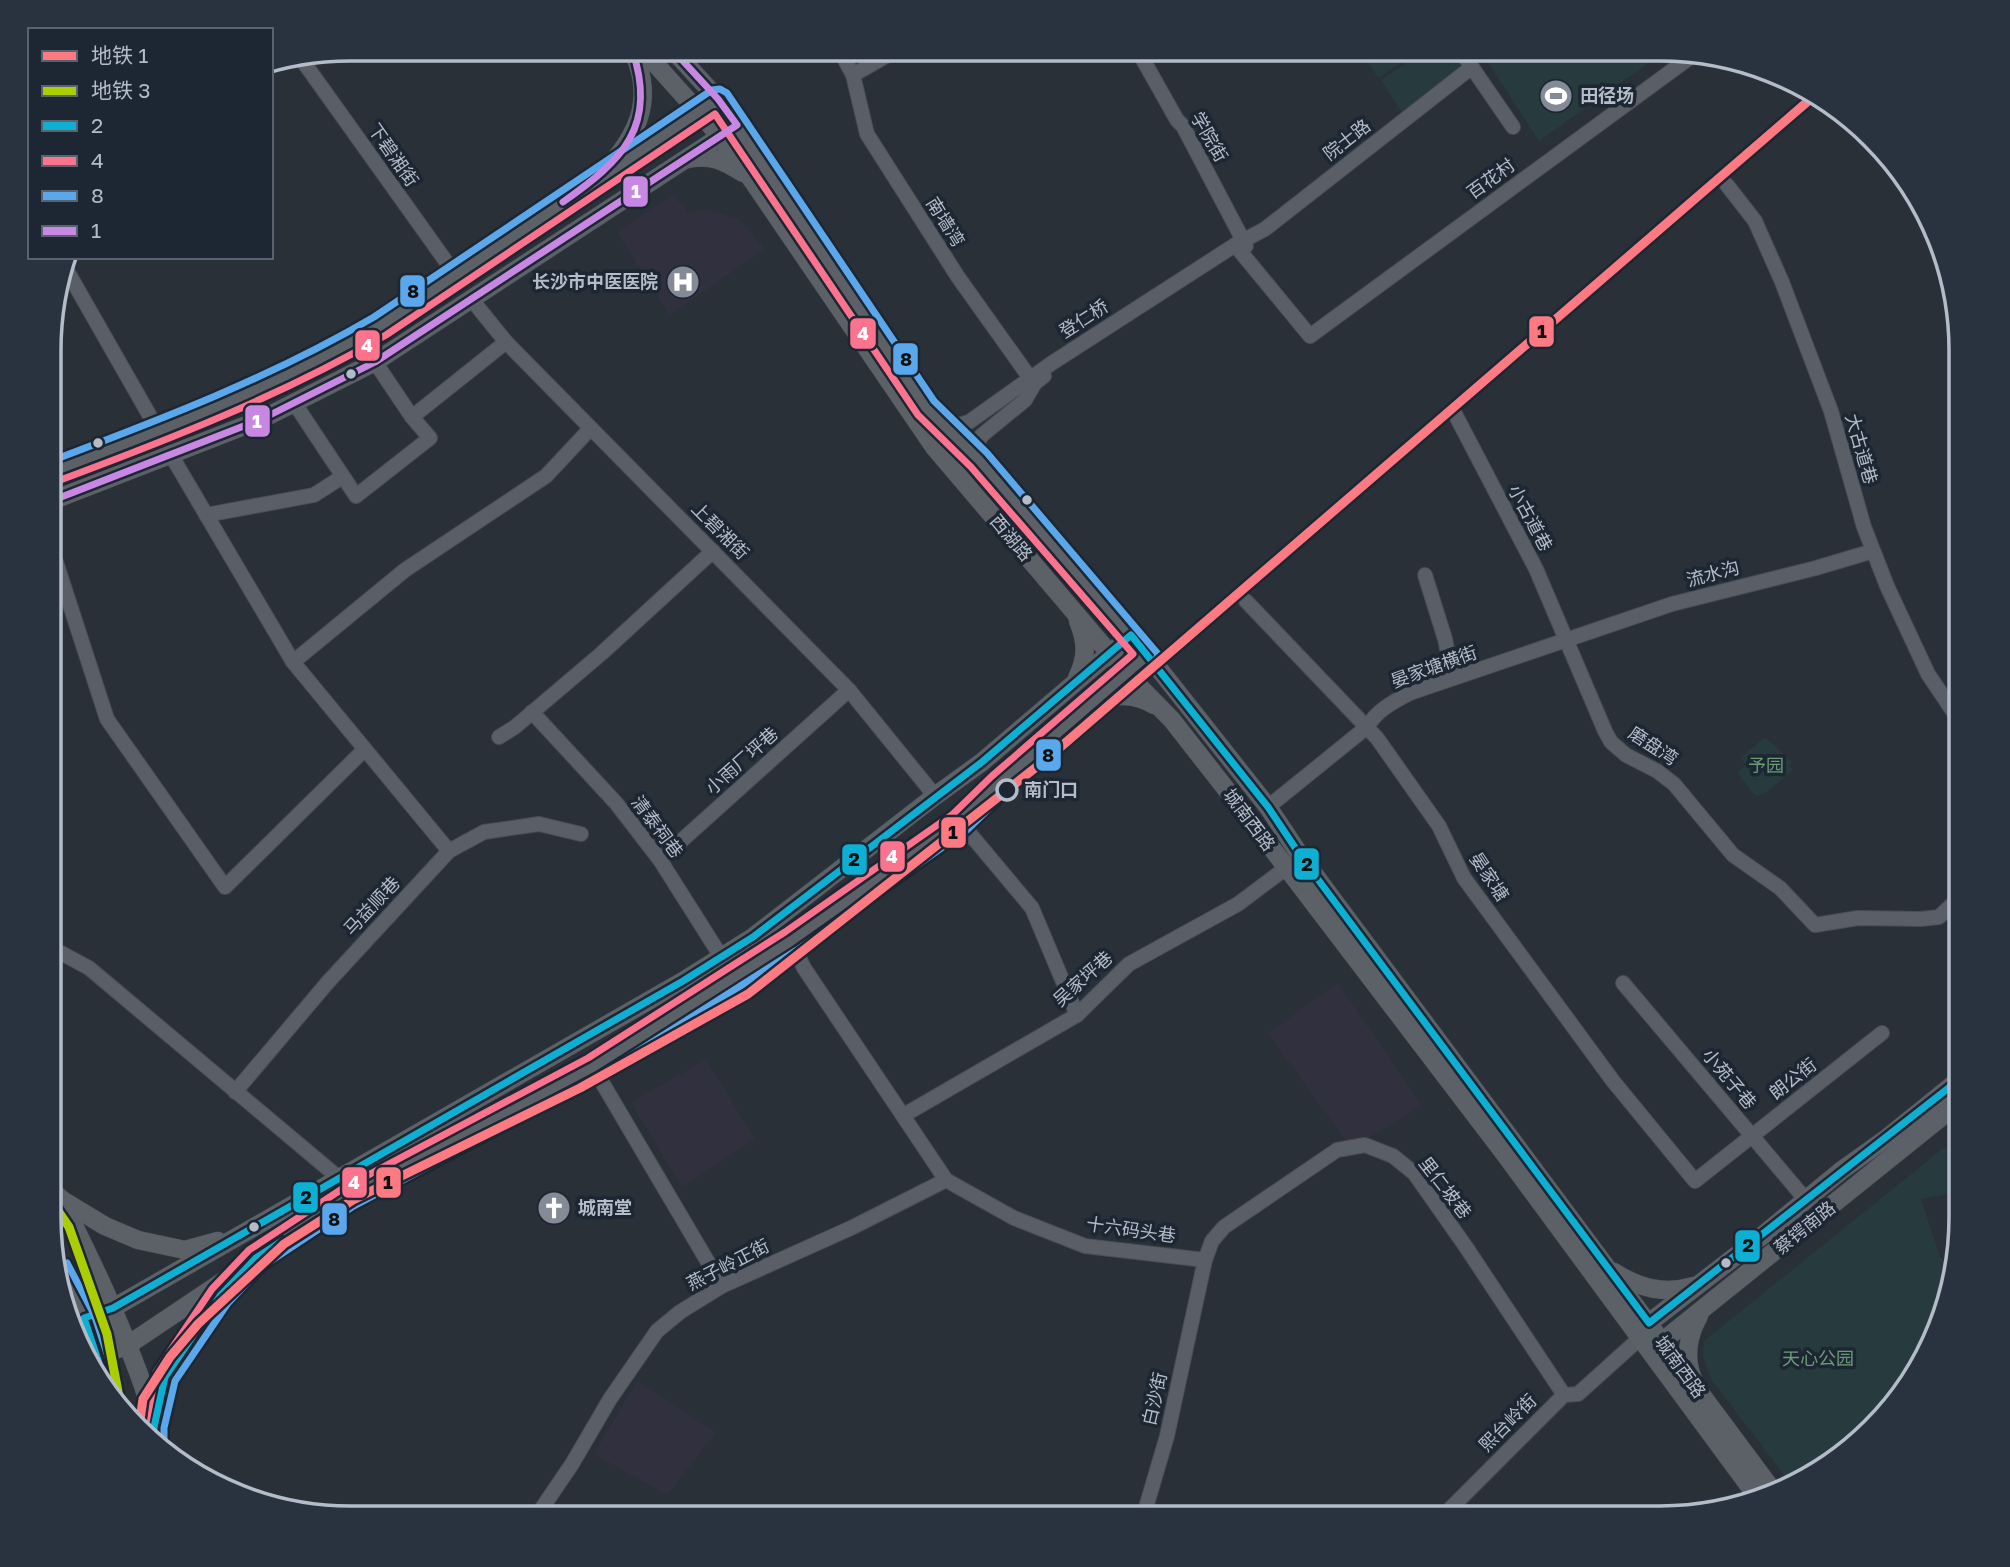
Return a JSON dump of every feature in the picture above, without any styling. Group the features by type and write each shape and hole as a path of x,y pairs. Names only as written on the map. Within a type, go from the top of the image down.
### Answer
{"main road":[{"path":"593,183 625,148 639,122 642,81 637,61"},
{"name":"西湖路","path":"653,61 719,136 752,180 934,447 1110,653"},
{"name":"西湖路","path":"683,61 718,99 737,125 919,399 979,460 1131,635"},
{"path":"61,468 159,432 269,386 327,356 380,326 718,99"},
{"path":"61,497 295,404 375,362 737,125"},
{"path":"678,163 695,158 723,160 752,180"},
{"path":"1069,606 1079,624 1085,646 1083,665 1073,685"},
{"path":"84,1318 113,1308 248,1232 753,937 982,762 1131,635"},
{"name":"城南西路","path":"1131,635 1268,807 1302,858 1608,1268 1647,1338 1699,1392 1769,1484"},
{"name":"城南西路","path":"1110,653 1172,719 1647,1338 1752,1490"},
{"path":"72,1295 84,1318 98,1357 128,1345 347,1198 593,1067 791,942 960,822 999,783 1148,655"},
{"path":"1088,707 1112,697 1134,696 1151,703 1172,719"},
{"name":"蔡锷南路","path":"1647,1338 1700,1284 1949,1089"},
{"name":"蔡锷南路","path":"1647,1338 1701,1312 1949,1111"},
{"path":"61,1198 105,1226 138,1240 185,1250 248,1232"},
{"path":"61,1206 113,1308 144,1388 152,1427"},
{"path":"155,1430 165,1377 220,1296 256,1258"},
{"path":"1608,1268 1628,1281 1646,1288 1664,1291 1700,1284"},
{"path":"1699,1392 1691,1374 1688,1357 1693,1326 1701,1312"}],"street":[{"name":"南墙湾","path":"845,61 853,75 867,134 958,277 1030,378"},
{"path":"853,75 877,61"},
{"name":"学院街","path":"1144,61 1183,126 1241,245 1310,336"},
{"path":"1465,61 1513,127"},
{"name":"百花村","path":"1310,336 1684,63"},
{"name":"下碧湘街","path":"306,65 454,274"},
{"path":"1241,245 1469,69"},
{"name":"大古道巷","path":"1727,185 1751,214 1782,282 1831,411 1873,551 1928,674 1949,705"},
{"name":"登仁桥","path":"946,429 969,422 1030,378 1241,245"},
{"name":"登仁桥","path":"979,460 978,443 981,436 1025,400 1041,377 1241,245"},
{"path":"71,277 159,432"},
{"name":"上碧湘街","path":"472,300 506,342 590,429 849,690 935,796"},
{"path":"412,417 506,342"},
{"path":"295,404 356,496 429,438 375,362"},
{"name":"小古道巷","path":"1455,414 1535,569 1565,642"},
{"path":"293,662 405,570 546,476 590,429"},
{"path":"171,455 293,662 449,851"},
{"path":"206,515 314,495 342,477"},
{"path":"499,737 533,712 602,653 713,551"},
{"name":"流水沟","path":"1565,642 1672,604 1873,551"},
{"path":"1425,575 1445,639 1453,678"},
{"path":"61,580 107,719 225,887 365,750"},
{"name":"晏家塘","path":"1246,601 1367,727 1439,826 1464,878 1613,1081 1695,1181"},
{"name":"晏家塘横街","path":"1268,807 1367,727 1374,716 1392,702 1453,678 1565,642"},
{"name":"磨盘湾","path":"1565,642 1611,742 1626,755 1674,783 1733,855 1780,888 1815,925 1858,918 1939,917 1949,907"},
{"name":"小雨厂坪巷","path":"660,860 849,690"},
{"name":"清泰祠巷","path":"533,712 616,803 660,860 734,977"},
{"path":"960,822 1032,908 1077,1015"},
{"name":"马益顺巷","path":"235,1092 328,982 449,851 484,832 539,824 581,834"},
{"name":"吴家坪巷","path":"904,1115 1077,1015 1129,964 1228,910 1286,868"},
{"path":"791,942 804,968 946,1180"},
{"path":"61,953 89,968 339,1178"},
{"name":"小苑子巷","path":"1623,982 1806,1200"},
{"name":"朗公街","path":"1695,1181 1882,1033"},
{"path":"593,1067 722,1286"},
{"name":"里仁坡巷","path":"1200,1289 1205,1260 1212,1241 1224,1227 1337,1150 1365,1145 1393,1156 1414,1173 1564,1395"},
{"name":"燕子岭正街","path":"544,1506 610,1399 657,1331 680,1312 722,1286 851,1228 946,1180"},
{"name":"十六码头巷","path":"946,1180 1014,1218 1084,1246 1205,1260"},
{"name":"白沙街","path":"1147,1506 1167,1436 1200,1289"},
{"name":"熙台岭街","path":"1453,1506 1564,1395 1578,1394 1647,1338"}],"shaded area":[{"name":"长沙市中医医院","path":"673,194 688,213 705,209 739,219 765,249 670,315 617,233"},
{"path":"1338,983 1422,1106 1351,1148 1268,1033"},
{"path":"706,1060 755,1139 682,1187 631,1102"},
{"path":"637,1381 716,1432 667,1495 594,1454"}],"green space":[{"path":"1367,61 1404,61 1378,78"},
{"path":"1410,61 1459,61 1466,71 1404,116 1381,80"},
{"name":"田径场","path":"1487,61 1652,61 1539,141"},
{"name":"予园","path":"1765,737 1792,762 1788,765 1793,770 1768,791 1756,797 1737,772 1746,765 1741,757"},
{"name":"天心公园","path":"1946,1146 1949,1158 1949,1194 1921,1199 1940,1257 1945,1260 1939,1292 1927,1327 1910,1361 1889,1393 1864,1421 1836,1446 1786,1477 1711,1379 1703,1356 1704,1341"}],"metro line":[{"name":"1","path":"141,1415 143,1399 170,1357 198,1324 284,1244 353,1200 580,1088 748,994 1049,757 1807,102"},
{"name":"3","path":"61,1215 69,1227 107,1334 117,1388"}],"transit line":[{"name":"1","path":"563,202 603,171 630,139 641,99 635,61"},
{"name":"1","path":"61,497 262,419 375,362 737,125 718,99 683,61"},
{"name":"8","path":"61,457 216,396 335,339 374,317 712,90 720,89 727,93 934,401 987,453 1158,654 1155,663 1006,792 967,830 797,950 599,1076 352,1207 263,1266 228,1303 175,1381 164,1437"},
{"name":"4","path":"61,480 182,433 265,397 386,335 715,114 918,415 971,467 1133,654 992,776 953,814 785,932 588,1058 342,1189 249,1250 212,1289 156,1372 146,1421"},
{"name":"2","path":"96,1354 84,1318 113,1308 683,981 753,937 982,762 1131,635 1268,807 1302,858 1649,1323 1949,1088"},
{"name":"2","path":"154,1428 165,1377 220,1296 256,1258 282,1241"},
{"name":"8","path":"67,1263 94,1314 116,1381"}],"place":[{"name":"田径场","path":"1556,96"},
{"name":"长沙市中医医院","path":"683,282"},
{"name":"南门口","path":"1007,790"},
{"name":"城南堂","path":"554,1208"}]}
